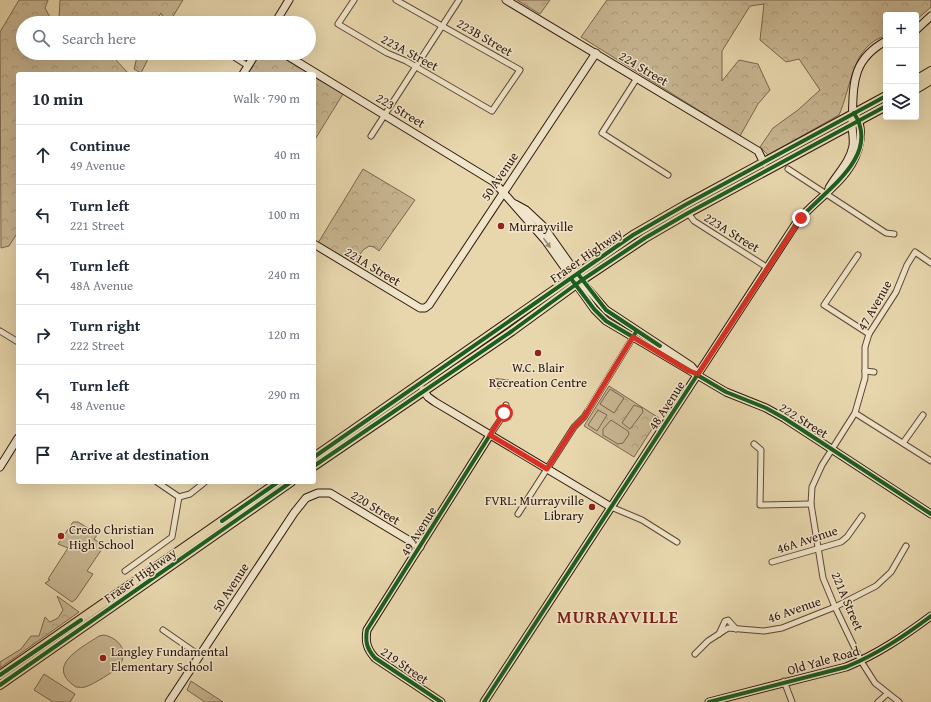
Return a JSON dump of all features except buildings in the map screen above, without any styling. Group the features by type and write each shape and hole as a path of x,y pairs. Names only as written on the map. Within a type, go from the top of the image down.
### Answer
{"main road":[{"path":"919,78 931,71"},
{"path":"919,87 931,80"},
{"name":"Fraser Highway","path":"316,456 576,279 647,227 883,98"},
{"name":"Fraser Highway","path":"316,465 517,327 576,279 688,213 883,108"},
{"name":"Fraser Highway","path":"0,674 275,484"},
{"name":"Fraser Highway","path":"0,685 288,484"}],"street":[{"path":"279,16 289,0"},
{"name":"223B Street","path":"396,0 443,25 520,70 492,111"},
{"path":"371,136 459,0"},
{"name":"224 Street","path":"506,0 638,78 758,152 764,162"},
{"name":"223A Street","path":"352,2 338,24 387,54 416,67 492,111"},
{"path":"919,27 931,16"},
{"name":"48 Avenue","path":"484,702 801,218 826,194 850,154 855,123 852,95 857,72 866,56 883,43"},
{"name":"50 Avenue","path":"420,308 425,308 429,305 596,53"},
{"path":"239,60 248,66"},
{"path":"244,72 252,60"},
{"name":"223 Street","path":"295,60 314,72"},
{"name":"223 Street","path":"316,73 485,175 504,192"},
{"path":"638,78 602,132 668,175"},
{"path":"788,169 886,233 894,234"},
{"name":"222 Street","path":"504,192 514,203 526,210 543,226 600,316 691,366 698,374 726,392 766,408 931,514"},
{"name":"223A Street","path":"688,213 694,221 768,268"},
{"name":"221A Street","path":"316,245 420,308"},
{"name":"47 Avenue","path":"832,450 855,413 865,378 865,348 869,334 896,292 907,265 915,252 931,263"},
{"path":"858,255 824,304 869,334"},
{"path":"0,331 16,341"},
{"path":"518,514 574,427 584,417 635,334"},
{"path":"865,371 874,372"},
{"path":"423,390 429,398 490,435 611,507 642,520 677,542"},
{"name":"49 Avenue","path":"365,639 366,630 504,413 506,405"},
{"path":"855,413 931,462"},
{"path":"903,443 922,415"},
{"path":"0,467 16,441"},
{"path":"754,444 761,450 760,505 811,504"},
{"name":"221A Street","path":"832,450 822,465 812,487 811,504 817,550 823,578 861,661 875,683 899,702"},
{"path":"160,484 179,497 190,494 202,484"},
{"name":"50 Avenue","path":"169,702 294,513 306,498 318,493"},
{"name":"220 Street","path":"318,493 330,494 420,547"},
{"path":"125,571 172,538 179,497"},
{"name":"46A Avenue","path":"772,562 841,542 847,537 862,516"},
{"name":"46 Avenue","path":"694,654 728,628 764,631 782,628 835,607 876,586 891,572 906,546"},
{"name":"Old Yale Road","path":"710,702 784,681 846,667 861,661 899,640 931,616"},
{"name":"46 Avenue","path":"719,634 725,621 728,620 736,629"},
{"path":"163,630 199,655"},
{"name":"219 Street","path":"365,639 368,650 375,658 441,702"},
{"path":"784,681 792,702"},
{"path":"878,702 887,694"}],"green space":[{"path":"19,0 48,0 45,8 49,16 16,16 16,60 116,60 127,72 16,72 16,235 9,246 1,248 0,32"},
{"path":"60,0 183,0 173,16 162,16 161,13 159,16 59,16"},
{"path":"517,0 550,0 540,14"},
{"path":"607,0 931,0 931,7 919,17 919,12 883,12 883,37 866,48 859,58 839,115 768,155 760,147 773,128 798,110 820,90 799,59 786,62 760,40 764,4 750,6 722,51 722,81 739,60 758,64 770,90 758,104 740,136 581,37"},
{"path":"136,60 148,60 142,72 134,69"},
{"path":"256,60 287,60 307,72 249,72"},
{"path":"316,78 343,94 316,138"},
{"path":"363,169 415,200 379,251 374,247 369,246 363,250 353,265 318,243"},
{"path":"491,378 509,380 499,389 491,384"},
{"path":"609,386 659,418 634,457 584,426"},
{"path":"610,389 624,398 614,413 600,404"},
{"path":"634,405 642,408 643,412 630,429 622,423"},
{"path":"598,410 607,415 597,431 588,425"},
{"path":"611,420 628,431 629,434 623,443 618,444 603,435 603,429"},
{"path":"73,522 78,522 98,534 94,539 104,546 87,571 93,574 76,599 72,602 45,583 50,580 48,579 68,548 58,544"},
{"path":"57,596 79,612 0,668 0,662 21,649 31,636 39,636 45,617 50,622 58,618 63,610"},
{"path":"104,635 114,639 121,646 123,654 120,665 118,668 93,684 84,687 76,687 67,679 64,672 64,665 75,652 83,646 99,636"},
{"path":"44,674 75,694 70,702 53,702 34,690"},
{"path":"191,681 223,702 205,702 187,690"}],"cycle path":[{"path":"316,456 633,235 685,205 883,98"},
{"path":"316,465 645,238 688,213 883,108"},
{"path":"484,702 797,222 833,187 855,160 861,145 861,129 854,113"},
{"path":"578,274 606,310 660,346"},
{"path":"572,280 594,309 606,321 726,392 766,408 784,418 931,514"},
{"path":"588,410 636,332"},
{"path":"441,702 375,658 367,645 367,630 490,435"},
{"path":"222,521 275,484"},
{"path":"0,685 288,484"},
{"path":"709,702 846,667 890,644 931,616"},
{"path":"0,675 81,620"}],"place":[{"name":"Murrayville","path":"501,226"},
{"name":"W.C. Blair Recreation Centre","path":"538,353"},
{"name":"FVRL: Murrayville Library","path":"592,507"},
{"name":"Credo Christian High School","path":"61,536"},
{"name":"Langley Fundamental Elementary School","path":"103,658"}],"district":[{"name":"MURRAYVILLE","path":"618,617"}],"route":[{"path":"504,413 490,435 547,469 574,427 584,417 633,337 689,371 698,374 801,218"}]}
